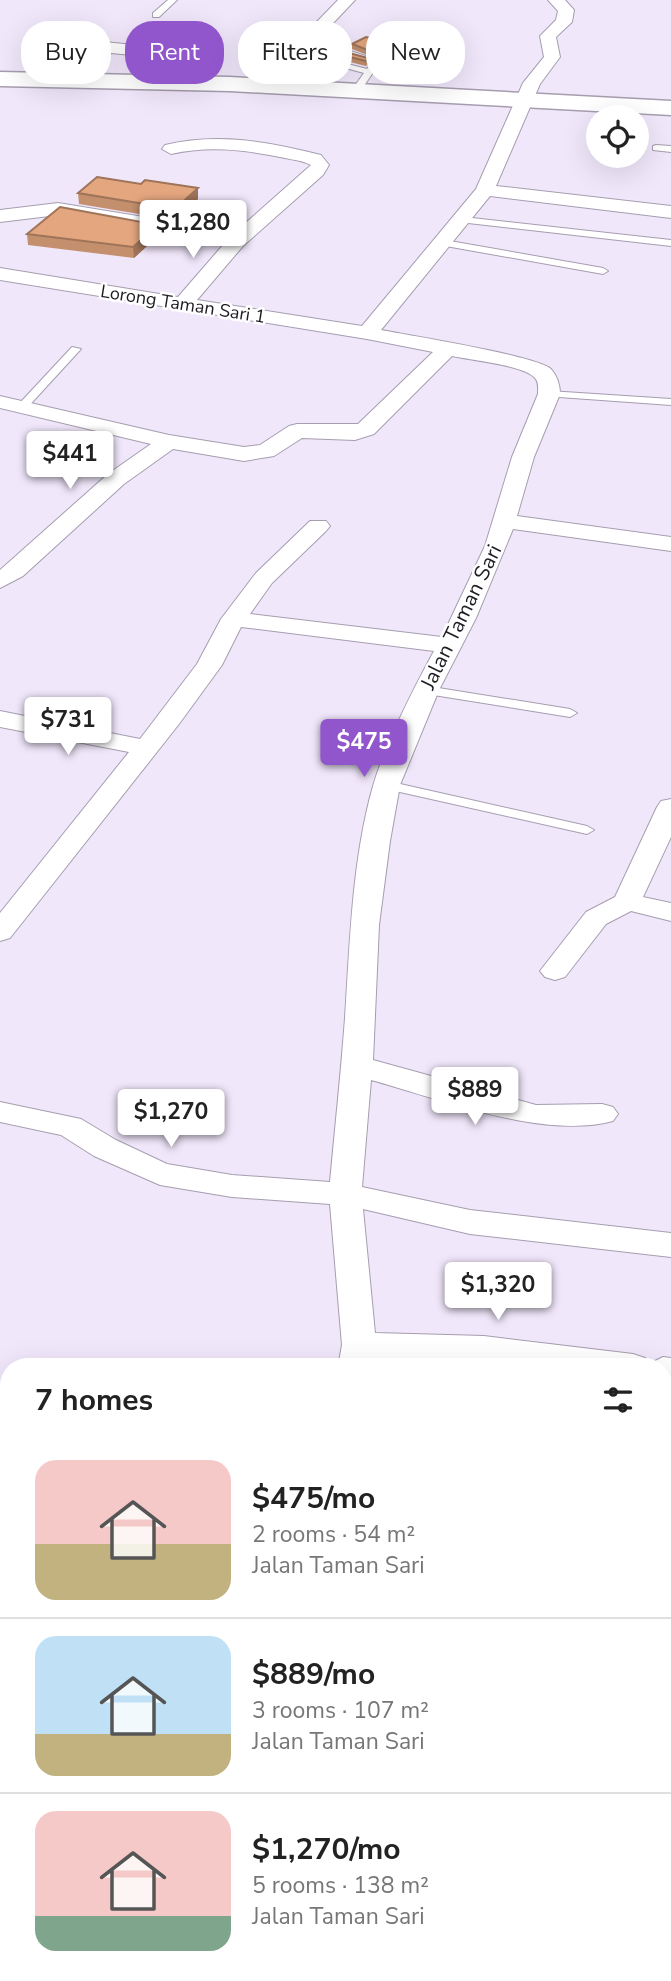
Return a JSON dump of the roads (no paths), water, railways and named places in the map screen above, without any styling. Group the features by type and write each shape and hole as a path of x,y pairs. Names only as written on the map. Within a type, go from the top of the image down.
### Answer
{"main road":[{"path":"111,78 238,75"},
{"path":"0,79 21,79"},
{"path":"342,84 356,90 671,108"}],"street":[{"path":"327,21 347,0"},
{"path":"548,394 549,384 542,372 525,365 367,333 463,220 485,190 532,83 552,57 548,36 564,22 566,10 556,0"},
{"path":"171,149 202,142 236,143 315,159 320,165 317,171 236,242 182,305"},
{"path":"485,190 671,212"},
{"path":"0,216 30,210 58,209 162,226 236,242"},
{"name":"Lorong Taman Sari 1","path":"0,274 367,333"},
{"path":"0,402 169,442 255,454 266,451 297,431 355,433 375,422 447,350"},
{"name":"Jalan Taman Sari","path":"357,1356 345,1194 357,1066 365,925 376,841 387,785 426,690 497,546 523,457 548,394"},
{"path":"0,581 15,571 116,479 169,442"},
{"path":"503,521 671,544"},
{"path":"0,932 209,665 233,619 264,578 318,526"},
{"path":"233,619 450,645"},
{"path":"0,719 146,748"},
{"path":"555,971 596,918 627,902 671,807"},
{"path":"627,902 671,912"},
{"path":"357,1066 536,1115 602,1114"},
{"path":"0,1112 70,1126 105,1148 160,1174 232,1186 345,1194 470,1222 671,1245"},
{"path":"357,1356 484,1349 558,1358"}],"lane":[{"path":"156,15 173,0"},
{"path":"356,90 366,77"},
{"path":"656,148 671,149"},
{"path":"463,220 671,243"},
{"path":"444,243 603,271"},
{"path":"22,407 76,349"},
{"path":"548,394 671,402"},
{"path":"426,690 570,713"},
{"path":"387,785 587,830"}]}
